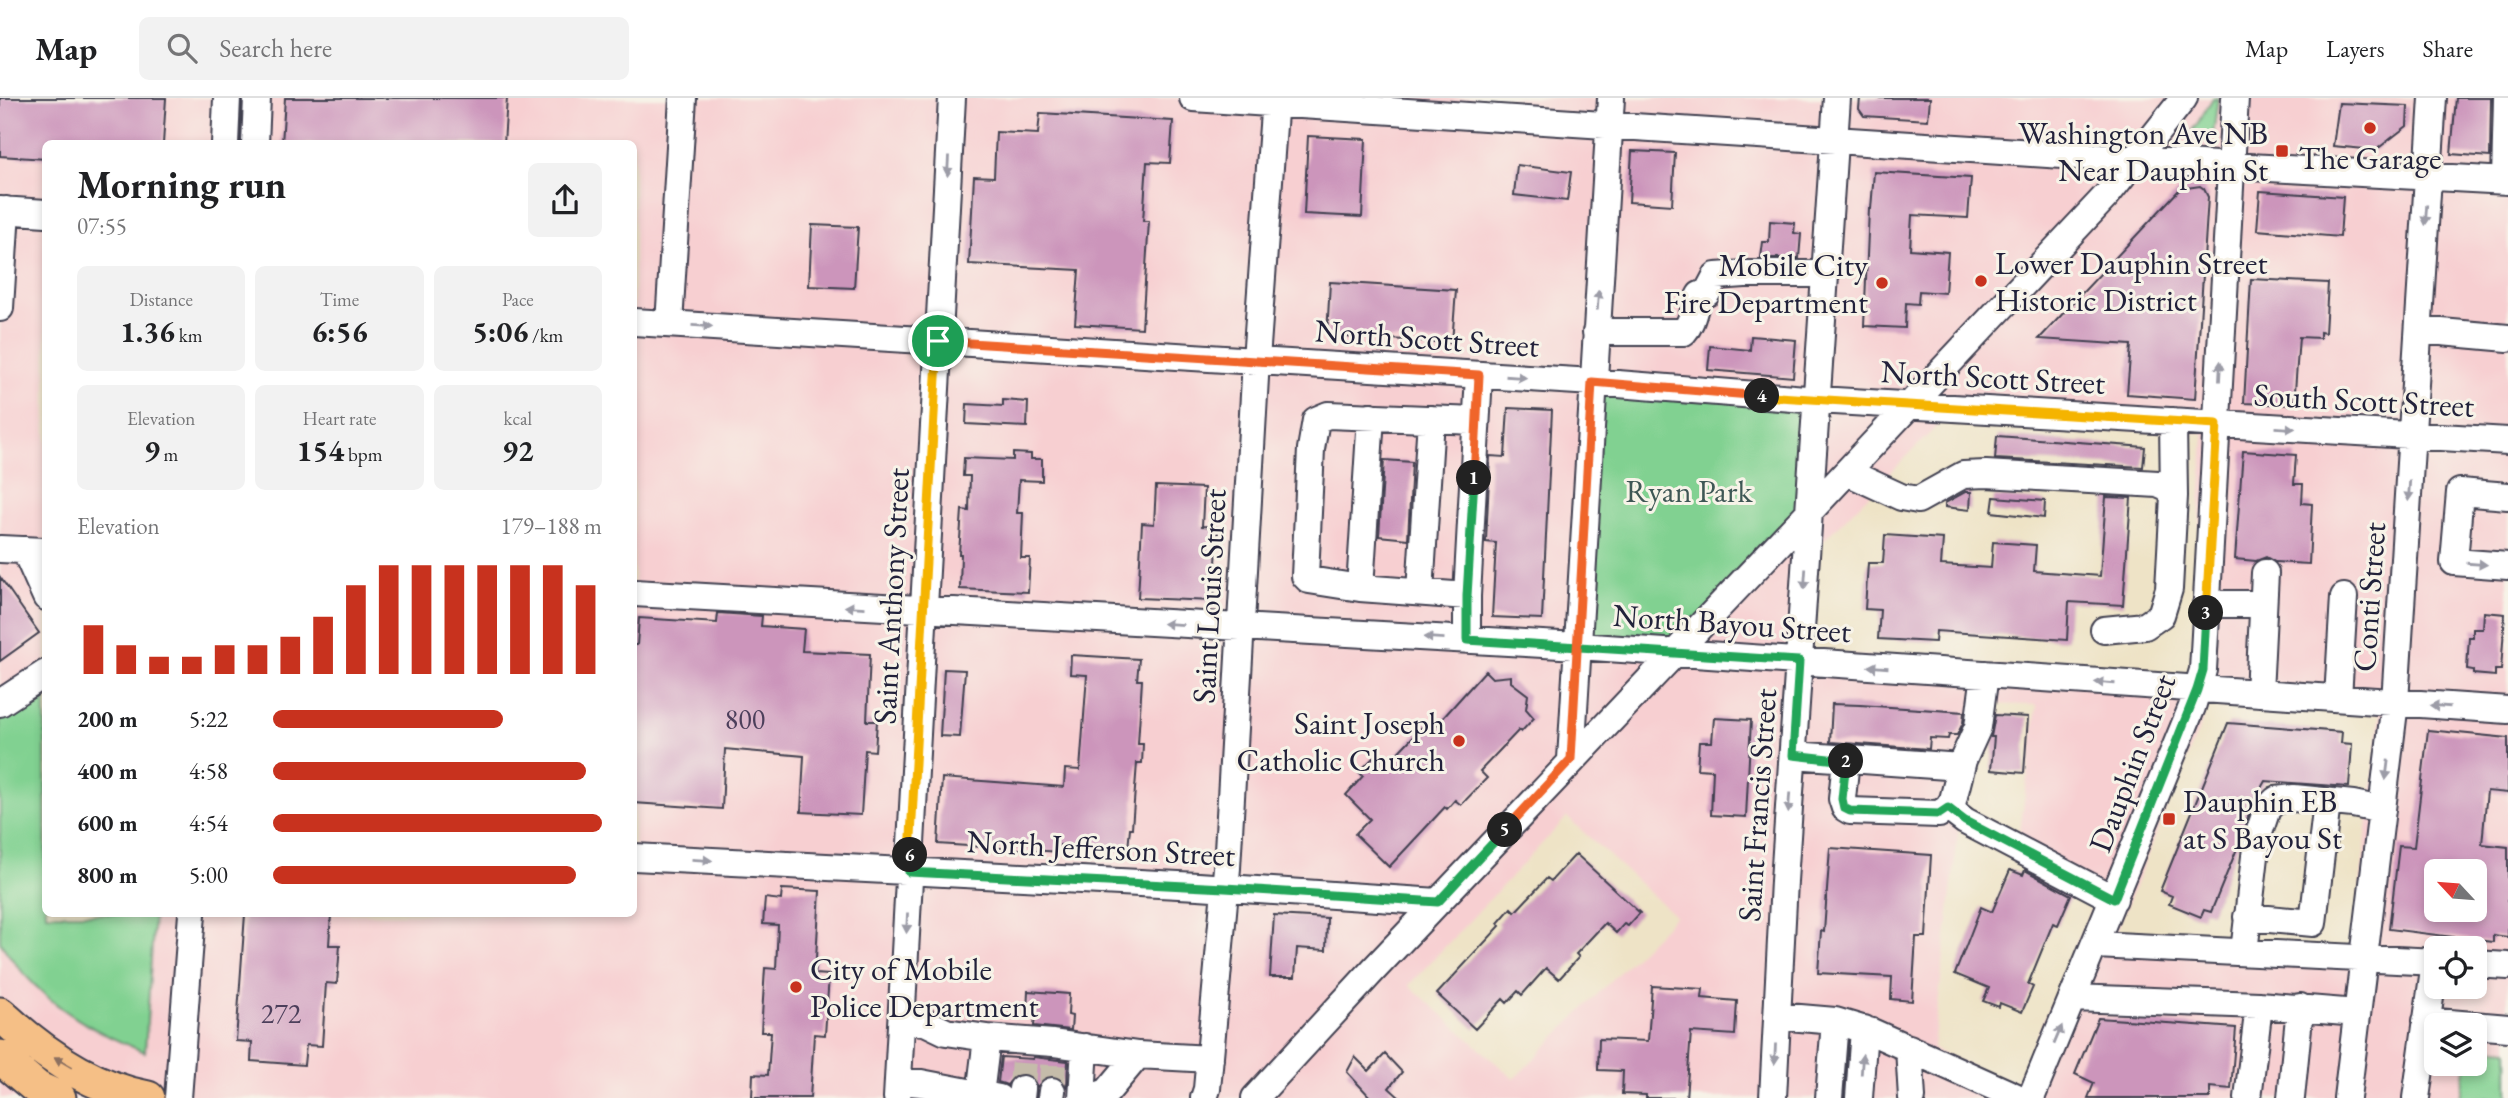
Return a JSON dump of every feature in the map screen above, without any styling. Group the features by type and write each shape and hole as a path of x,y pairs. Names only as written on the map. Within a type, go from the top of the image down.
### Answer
{"main road":[{"path":"0,1014 49,1054 83,1074 125,1092 148,1098"},
{"path":"0,1057 37,1088 59,1098"}],"street":[{"path":"225,140 227,98"},
{"path":"255,140 257,98"},
{"path":"668,324 683,98"},
{"name":"Saint Anthony Street","path":"898,1089 952,98"},
{"path":"1193,98 1610,111 1834,138 2231,166 2506,181 2507,98"},
{"name":"Saint Francis Street","path":"1773,1098 1837,98"},
{"path":"1255,1098 1571,759 1910,406 2107,195 2184,98"},
{"name":"Dauphin Street","path":"2031,1098 2096,945 2203,670 2235,98"},
{"name":"Conti Street","path":"2347,1098 2395,702 2433,98"},
{"name":"Saint Louis Street","path":"1205,1098 1225,888 1256,360 1275,101"},
{"path":"1571,759 1610,111"},
{"path":"0,308 3,210 42,213"},
{"path":"1596,332 1684,332 1689,326 1693,307 1700,295 1707,293 1716,276 1826,274"},
{"name":"North Scott Street","path":"637,322 2217,424"},
{"path":"2419,330 2508,338"},
{"path":"1467,640 1479,375"},
{"path":"1467,596 1314,583 1305,576 1311,449 1316,420 1328,415 1476,421"},
{"path":"1360,588 1371,416"},
{"path":"1420,592 1431,419"},
{"path":"2104,630 2145,626 2161,615 2169,589 2174,496 2173,421"},
{"name":"South Scott Street","path":"2217,424 2508,441"},
{"path":"1847,472 1901,497 1918,500 1963,475 1986,474 2158,484 2167,488 2174,496"},
{"path":"2508,496 2460,492 2454,562 2508,566"},
{"path":"24,550 42,588"},
{"path":"2259,693 2264,573"},
{"name":"North Bayou Street","path":"637,593 1578,646 2508,710"},
{"path":"2338,698 2344,597"},
{"path":"2207,604 2263,604"},
{"path":"1846,759 1842,799 1844,808 1850,811 1939,814 1948,808 1953,800 1961,767 1978,727 1985,674"},
{"path":"0,703 42,676"},
{"path":"1793,755 1961,767"},
{"path":"2244,952 2258,839 2267,809 2276,800 2294,798 2382,810"},
{"path":"2248,917 2313,923 2327,802"},
{"path":"1948,808 1965,821 2114,899"},
{"name":"North Jefferson Street","path":"637,857 1438,902"},
{"path":"178,1098 192,917"},
{"path":"2096,945 2424,961"},
{"path":"2487,965 2508,966"},
{"path":"2073,999 2300,1007 2357,1013"},
{"path":"2248,1098 2259,1005"},
{"path":"2291,1098 2300,1007"},
{"path":"1777,1016 1835,1021 1864,1029 1909,1048 1977,1089 2019,1098"},
{"path":"902,1020 925,1022 946,1032 988,1038 1025,1050 1053,1052 1085,1048 1138,1055 1210,1059"},
{"path":"1829,1098 1835,1021"},
{"path":"2487,1026 2508,1028"},
{"path":"1859,1098 1864,1029"},
{"path":"2416,1098 2424,1036"},
{"path":"898,1089 921,1083 1006,1095 988,1038"},
{"path":"1082,1098 1085,1048"},
{"path":"1909,1048 1912,1098"},
{"path":"1090,1098 1107,1093 1138,1055"}],"shaded area":[{"path":"0,98 2508,98 2508,1098 0,1098","holes":["1942,421 2204,433 2191,680 1811,652 1819,545","2210,702 2380,714 2353,951 2116,933","1973,704 2037,705 2017,854 2096,897 2015,1087 1933,1049","1567,817 1675,916 1514,1079 1409,985"]}],"green space":[{"path":"2213,98 2218,98 2213,136 2191,134"},
{"name":"Ryan Park","path":"1593,382 1818,400 1810,511 1673,652 1578,646"},
{"path":"42,689 42,917 154,917 145,1052 101,1033 63,1009 29,979 0,942 0,717"},
{"path":"2487,1048 2508,1050 2508,1098 2460,1098 2464,1076 2487,1076"}],"building":[{"path":"0,98 166,98 163,140 42,140 42,159 0,156"},
{"path":"285,98 507,98 504,140 282,140"},
{"path":"1860,98 1930,98 1928,120 1864,116 1859,109"},
{"path":"2456,98 2491,98 2490,157 2451,154"},
{"name":"The Garage","path":"2339,103 2408,106 2407,126 2376,150 2333,146"},
{"path":"1040,113 1173,121 1170,163 1147,162 1143,221 1149,221 1142,328 1075,324 1079,270 969,264 974,176 994,177 996,132 1038,134"},
{"path":"1308,136 1366,139 1362,217 1304,214"},
{"path":"1632,151 1675,153 1672,205 1629,202"},
{"path":"1517,165 1571,172 1567,201 1514,195"},
{"path":"1874,172 1971,178 1968,218 1912,215 1910,249 1948,252 1945,293 1919,291 1918,304 1906,303 1905,328 1864,326 1869,209"},
{"path":"2200,186 2208,197 2195,399 2127,394 2131,345 2039,339 2180,189"},
{"path":"2260,191 2343,197 2340,237 2257,230"},
{"path":"1770,221 1795,223 1794,233 1801,234 1799,258 1761,258 1763,242 1769,242"},
{"path":"812,225 858,227 854,288 809,286"},
{"path":"2251,279 2328,283 2325,333 2320,332 2320,338 2299,337 2294,405 2244,403"},
{"path":"1330,282 1456,290 1452,343 1327,335"},
{"path":"1751,336 1796,340 1793,377 1708,370 1710,346 1750,350"},
{"path":"1003,400 1028,402 1027,427 966,424 967,404 1003,406"},
{"path":"1508,408 1552,410 1542,619 1492,617 1496,543 1486,542 1490,456 1505,457"},
{"path":"1997,436 2145,447 2143,467 1995,459"},
{"path":"2243,451 2296,455 2294,484 2303,484 2302,503 2312,504 2309,564 2275,562 2266,557 2256,561 2235,559"},
{"path":"1013,453 1031,454 1031,459 1042,459 1042,481 1019,480 1017,513 1023,513 1021,558 1030,558 1028,592 960,589 962,510 969,511 970,476 963,476 964,458 1013,460"},
{"path":"1384,460 1412,462 1408,539 1379,536"},
{"path":"1156,486 1204,488 1202,526 1218,527 1214,601 1138,598 1142,523 1154,524"},
{"path":"1965,492 1971,492 1970,510 1945,507 1945,503"},
{"path":"1994,497 2045,501 2044,518 1992,512"},
{"path":"2106,497 2131,498 2123,605 2069,602 2067,640 1936,631 1935,642 1878,639 1880,610 1865,609 1868,563 1883,563 1885,535 1943,539 1941,565 1991,568 1993,542 2036,545 2034,571 2100,576"},
{"path":"0,577 39,633 0,661"},
{"path":"2484,612 2505,614 2501,670 2495,670 2495,676 2473,674 2473,670 2467,669 2469,637 2473,637 2473,629 2483,629"},
{"path":"718,613 762,616 761,626 804,629 802,651 870,654 867,721 877,721 875,751 865,750 861,815 801,812 804,756 725,749 722,809 637,803 639,618 717,623"},
{"path":"1071,655 1139,659 1137,680 1142,680 1138,744 1143,744 1142,763 1137,763 1128,849 1060,845 1060,852 938,844 942,778 1064,787 1065,769 1080,770 1087,675 1070,674"},
{"path":"944,669 965,670 960,737 940,736"},
{"name":"Saint Joseph Catholic Church","path":"1485,671 1492,678 1511,676 1511,682 1528,695 1526,709 1534,718 1480,771 1487,778 1461,805 1455,800 1447,809 1445,807 1389,867 1355,834 1370,819 1346,795 1363,776 1359,772 1377,754 1387,764 1427,722 1434,728"},
{"path":"1832,704 1964,712 1963,723 1957,735 1949,735 1948,739 1930,738 1929,749 1830,742"},
{"path":"1995,715 2028,717 2024,773 1991,770 1994,737 1991,737"},
{"path":"1714,718 1751,720 1746,817 1711,815 1713,770 1697,769 1699,742 1712,742"},
{"path":"2228,723 2342,732 2341,743 2352,744 2349,787 2265,781 2252,804 2241,839 2211,912 2204,910 2201,917 2169,904 2172,896 2160,891"},
{"path":"2428,730 2508,738 2508,793 2487,791 2482,844 2508,847 2508,937 2493,935 2493,942 2487,941 2487,936 2445,936 2389,929 2399,846 2414,847"},
{"path":"1830,848 1931,855 1926,937 1916,937 1912,1001 1891,999 1892,977 1818,973"},
{"path":"1576,854 1640,913 1628,926 1624,924 1616,933 1605,923 1576,954 1579,957 1559,979 1546,968 1522,995 1518,991 1507,1003 1503,999 1475,1029 1437,994 1500,926 1498,923 1511,908 1515,912 1547,878 1551,881"},
{"path":"2010,870 2023,875 2025,870 2071,895 2058,925 2053,923 2028,984 2033,987 2022,1012 2000,1003 1999,1007 1983,1001 1989,988 1955,974 1981,907 1992,912"},
{"name":"City of Mobile Police Department","path":"782,889 820,891 815,974 829,975 825,1035 814,1034 810,1098 752,1098 753,1074 768,1075 771,1032 761,1032 765,968 776,969 778,925 763,924 765,898 781,900"},
{"path":"1274,915 1327,918 1326,950 1297,948 1295,977 1270,977"},
{"path":"245,917 331,917 329,945 340,945 337,984 326,983 322,1046 306,1045 304,1065 251,1061 252,1042 236,1041"},
{"path":"1652,986 1703,989 1702,998 1737,1001 1735,1035 1691,1032 1686,1098 1646,1098 1646,1095 1622,1094 1623,1071 1598,1070 1599,1039 1648,1041"},
{"path":"1028,991 1069,994 1068,1015 1072,1016 1071,1030 1034,1026 1035,1015 1027,1014"},
{"path":"2098,1018 2236,1028 2231,1089 2210,1087 2210,1098 2088,1098 2094,1083 2075,1074"},
{"path":"1385,1054 1402,1072 1389,1088 1400,1098 1371,1098 1347,1072 1355,1057 1369,1071"},
{"path":"1001,1057 1068,1061 1067,1087 1062,1079 1054,1075 1046,1077 1037,1087 1032,1077 1024,1074 1015,1075 1007,1085 998,1082"}],"tunnel":[{"path":"1022,1089 1024,1059"},
{"path":"1052,1091 1053,1060"}],"place":[{"name":"The Garage","path":"2370,128"},
{"name":"Washington Ave NB Near Dauphin St","path":"2282,151"},
{"name":"Lower Dauphin Street Historic District","path":"1981,281"},
{"name":"Mobile City Fire Department","path":"1882,283"},
{"name":"Saint Joseph Catholic Church","path":"1459,741"},
{"name":"Dauphin EB at S Bayou St","path":"2169,819"},
{"name":"City of Mobile Police Department","path":"796,987"}],"route":[{"path":"938,341 909,872 1438,902 1571,759 1578,646 1580,628 1592,382 1818,400 2217,424 2203,670 2192,706 2114,899 1965,821 1948,808 1939,814 1850,811 1844,808 1842,799 1846,759 1793,755 1799,661 1578,646 1467,640 1479,375 938,341"}]}
